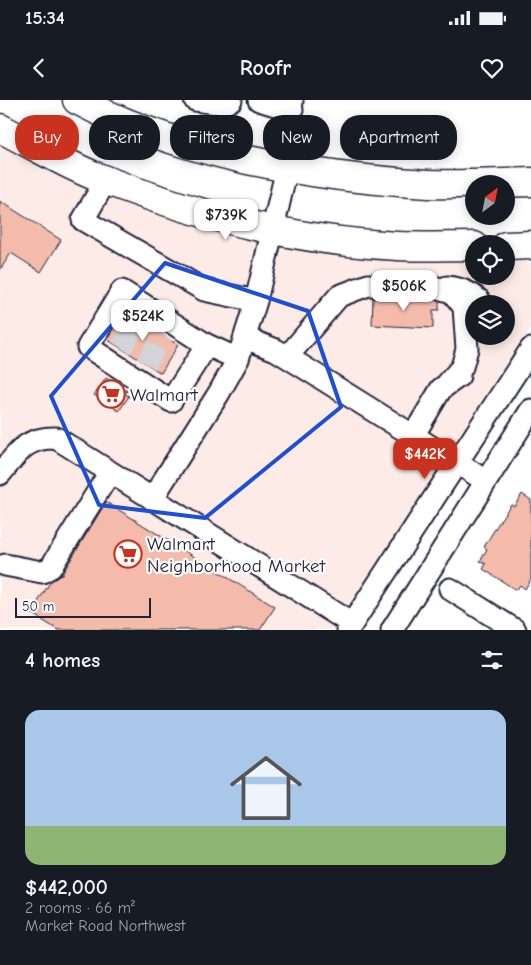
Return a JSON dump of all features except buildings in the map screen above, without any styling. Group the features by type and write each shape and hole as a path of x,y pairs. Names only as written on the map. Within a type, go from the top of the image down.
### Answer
{"main road":[{"path":"77,100 150,132 287,168 355,178 430,184 531,182"},
{"path":"1,129 106,180 158,199 215,216 299,234 397,246 465,246"},
{"path":"515,245 531,244"}],"street":[{"path":"152,499 219,393 238,359 256,301 264,259 274,229 287,168 292,105 259,100"},
{"path":"106,180 83,220 204,290 256,301"},
{"path":"287,357 339,296 368,285 457,288 473,295"},
{"path":"413,436 441,389 462,367 467,349 464,307 452,292 434,287"},
{"path":"207,344 171,401 141,371 117,355 88,347 122,291 143,313 167,329 207,344 238,359"},
{"path":"246,338 287,357 486,481"},
{"path":"448,382 468,370 480,345"},
{"path":"0,474 26,444 43,438 56,438 350,627 458,464 531,349"},
{"path":"392,630 531,410"},
{"path":"5,565 42,572 51,567 110,472"},
{"path":"450,589 516,630"}],"highlighted area":[{"path":"165,263 308,311 341,407 205,518 99,505 51,396"}],"shaded area":[{"path":"0,139 15,146 15,160 43,160 77,177 465,255 465,285 515,285 515,256 531,264 531,327 521,349 342,630 0,630"}],"tunnel":[{"path":"121,348 139,320"},
{"path":"146,364 163,335"}],"place":[{"name":"Walmart","path":"111,394"},
{"name":"Walmart Neighborhood Market","path":"128,554"}]}
